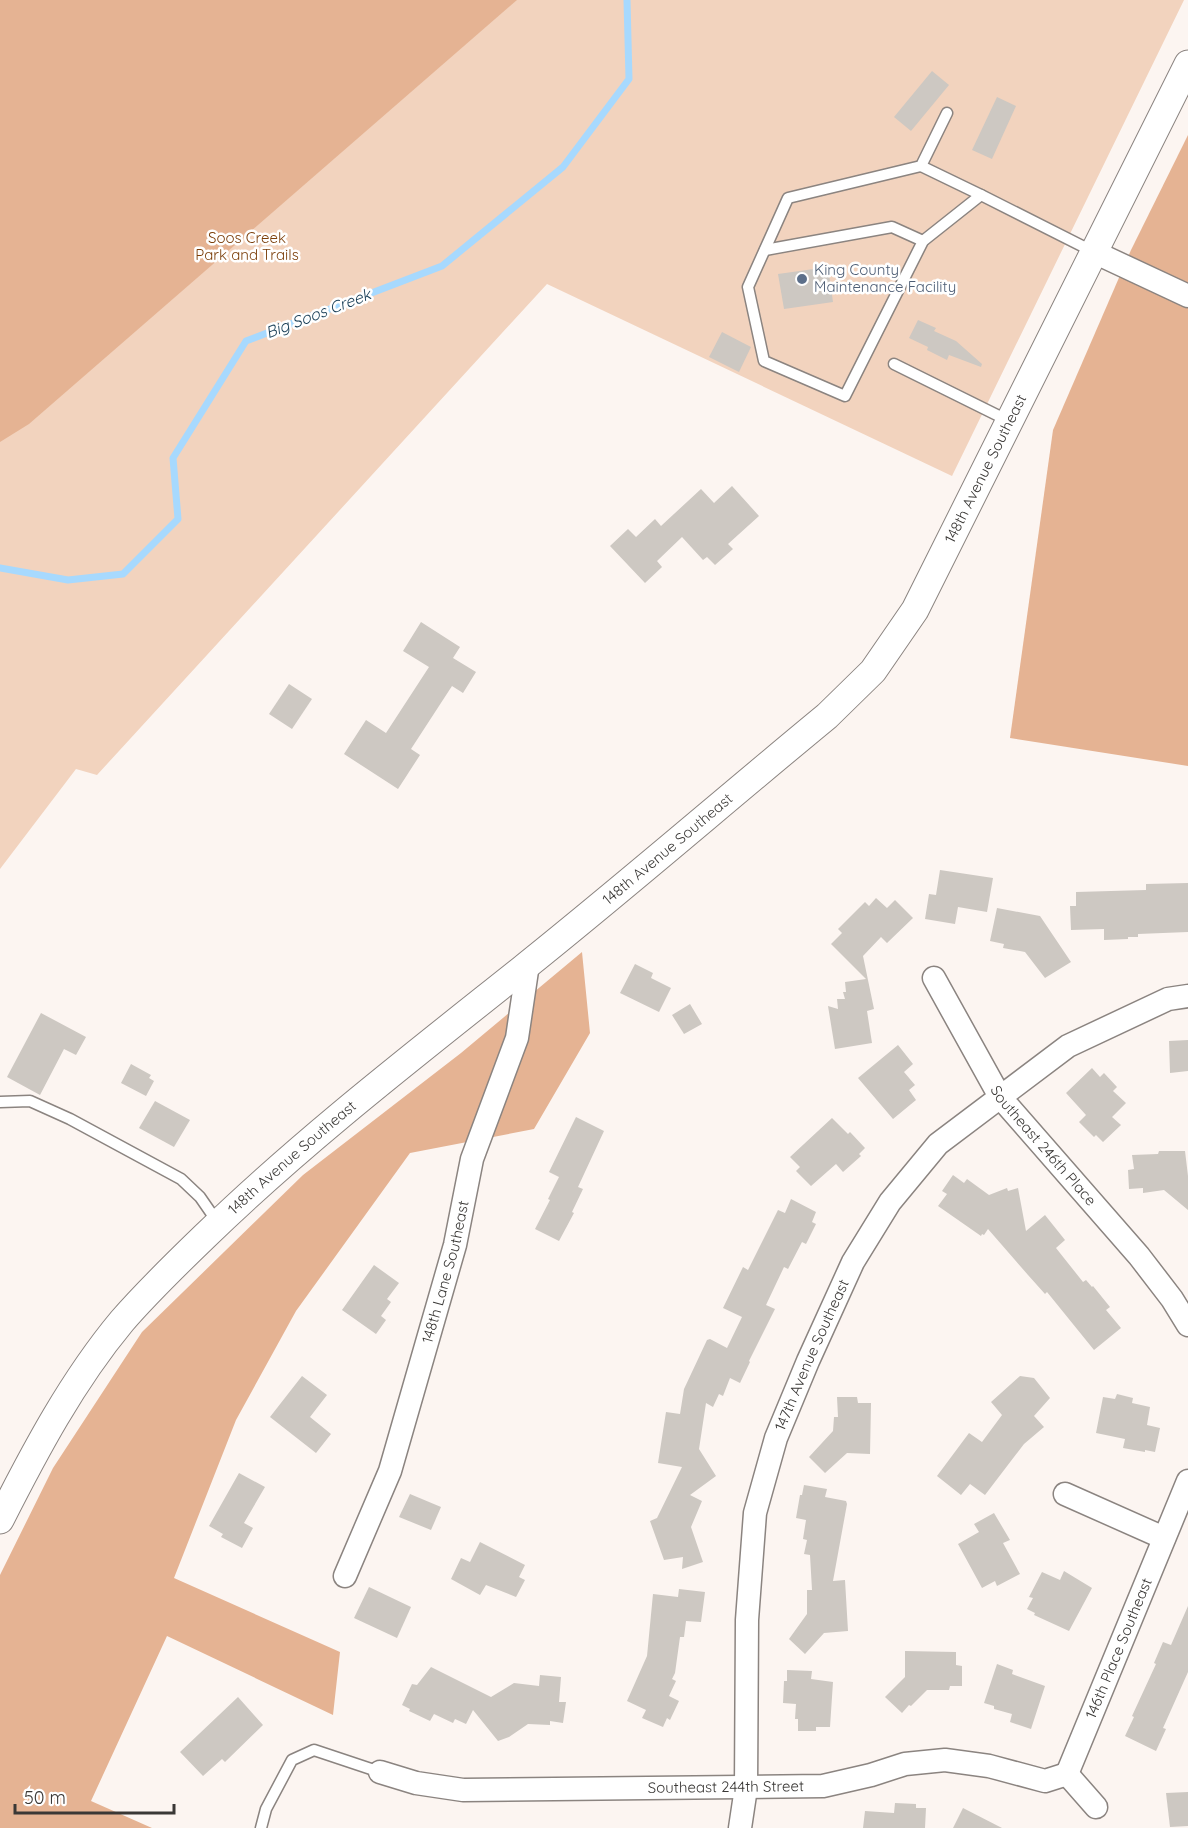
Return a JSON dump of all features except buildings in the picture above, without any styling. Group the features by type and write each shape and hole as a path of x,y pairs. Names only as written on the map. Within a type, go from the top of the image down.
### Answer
{"street":[{"name":"148th Avenue Southeast","path":"0,1520 47,1433 103,1346 144,1297 246,1195 346,1110 528,964 827,716 873,671 915,610 1188,64"},
{"path":"1094,252 1188,296"},
{"name":"148th Lane Southeast","path":"345,1576 390,1471 455,1245 472,1159 517,1038 528,964"},
{"name":"Southeast 246th Place","path":"934,978 1000,1097 1139,1256 1172,1299 1188,1325"},
{"name":"147th Avenue Southeast","path":"740,1828 746,1788 747,1620 755,1513 776,1438 853,1262 890,1202 938,1144 1068,1046 1168,999 1188,996"},
{"name":"146th Place Southeast","path":"1067,1774 1188,1481"},
{"path":"1065,1494 1164,1538"},
{"name":"Southeast 244th Street","path":"380,1772 416,1783 463,1790 823,1786 871,1775 905,1764 945,1760 989,1766 1045,1780 1067,1774"},
{"path":"1067,1774 1096,1807"}],"lane":[{"path":"921,166 947,113"},
{"path":"981,195 923,241 845,396 764,361 748,287 788,198 921,166 981,195 1094,252"},
{"path":"765,250 892,227 923,241"},
{"path":"894,364 1010,421"},
{"path":"0,1102 30,1101 70,1119 181,1179 200,1197 218,1223"},
{"path":"261,1828 266,1809 292,1760 314,1750 380,1772"}],"green space":[{"name":"Soos Creek Park and Trails","path":"0,0 1184,0 952,476 547,284 97,775 76,769 0,869"}],"shaded area":[{"path":"0,0 517,0 29,424 0,442"},
{"path":"1188,135 1188,766 1010,738 1053,430 1131,250"},
{"path":"582,952 590,1033 534,1129 410,1153 296,1311 236,1420 174,1578 340,1652 333,1715 167,1636 91,1801 152,1828 0,1828 0,1575 53,1468 142,1332 303,1175 461,1053"}],"waterway":[{"name":"Big Soos Creek","path":"0,568 68,580 123,574 178,519 173,458 246,341 442,266 563,167 629,79 627,0"}],"place":[{"name":"King County Maintenance Facility","path":"802,279"}]}
